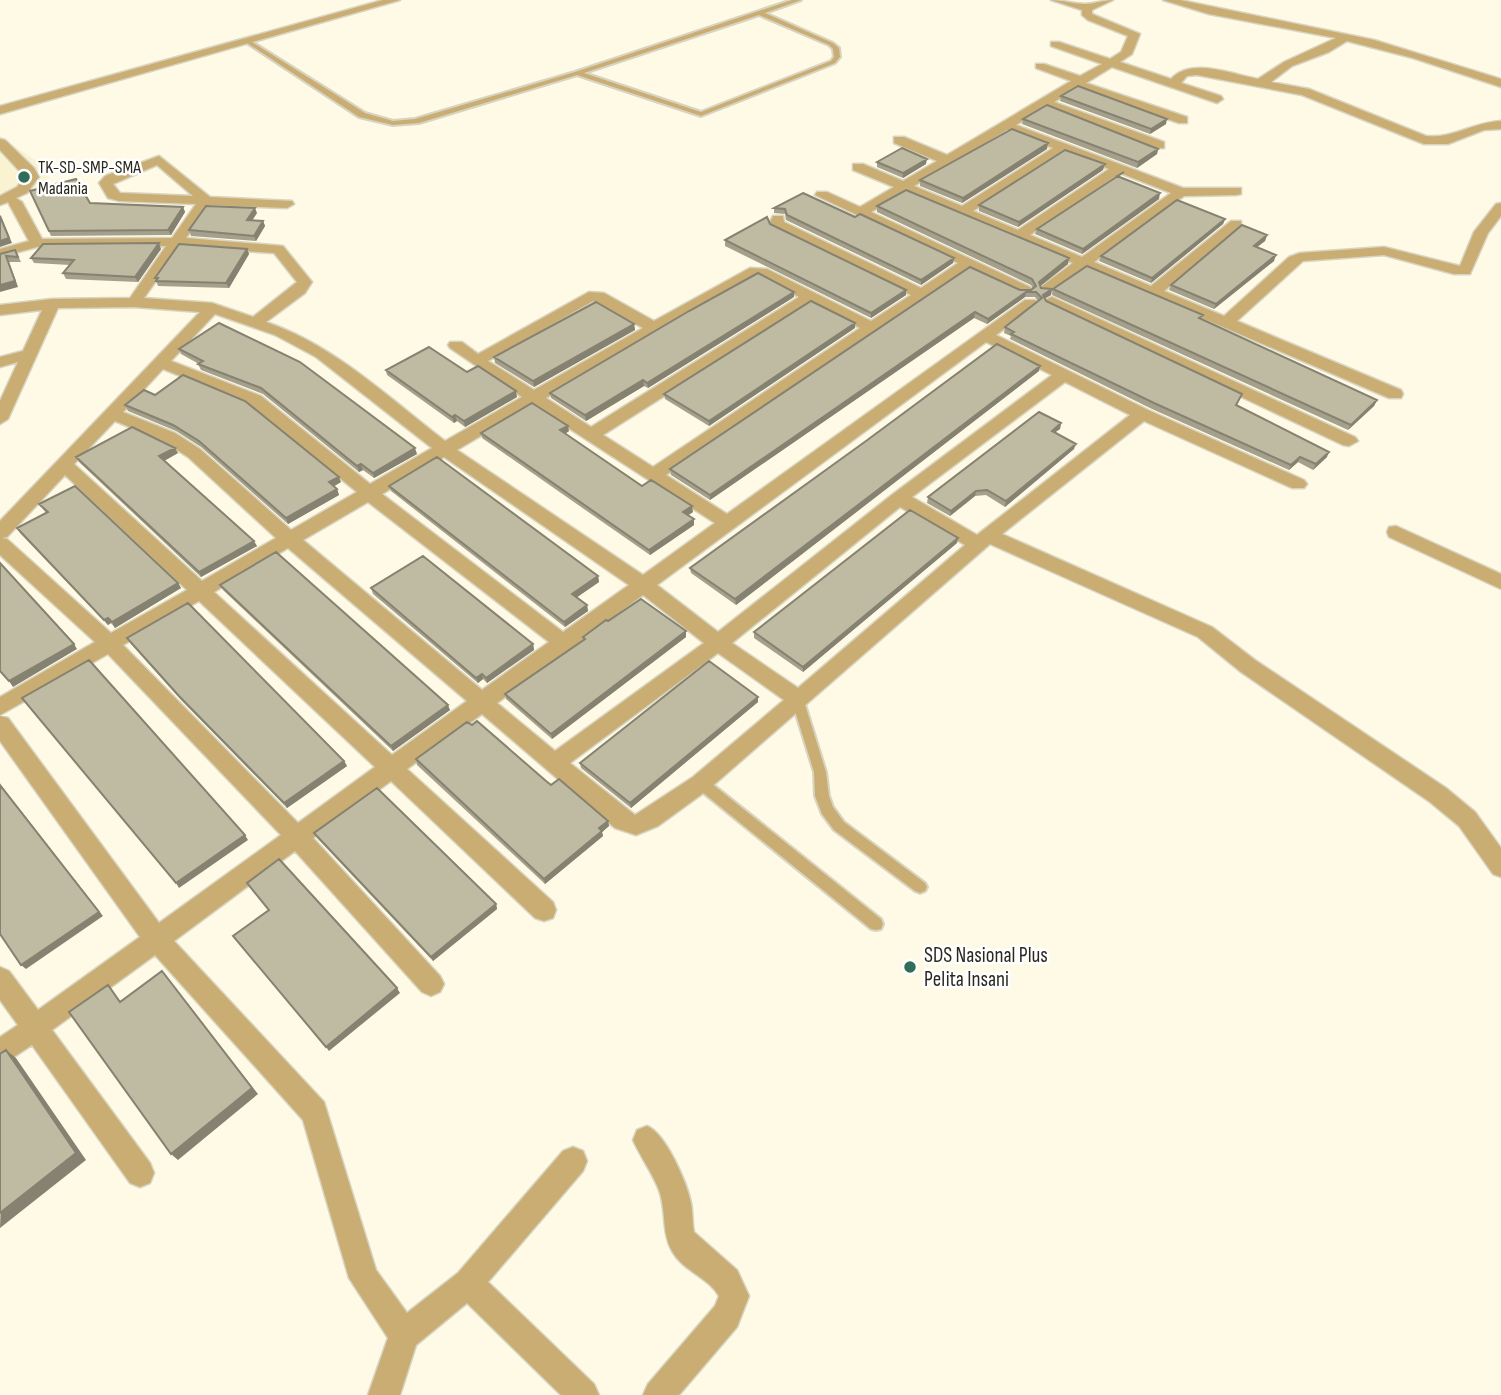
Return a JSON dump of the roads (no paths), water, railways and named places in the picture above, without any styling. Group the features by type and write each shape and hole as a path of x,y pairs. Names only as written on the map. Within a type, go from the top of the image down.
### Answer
{"street":[{"path":"0,110 395,0"},
{"path":"1056,0 1087,8 1108,0"},
{"path":"1168,0 1244,20 1345,37 1418,55 1501,83"},
{"path":"1193,8 1204,0"},
{"path":"861,212 1126,54 1134,34 1092,18 1087,15 1087,8"},
{"path":"1259,83 1273,77 1286,65 1308,58 1345,37"},
{"path":"1055,44 1217,99"},
{"path":"1040,66 1183,120"},
{"path":"1173,84 1183,73 1197,71 1305,92 1424,139 1439,142 1451,142 1484,125 1501,125"},
{"path":"1043,102 1159,145"},
{"path":"1005,125 1181,192 1236,191"},
{"path":"899,140 946,160"},
{"path":"0,143 32,177 22,190 0,201"},
{"path":"963,211 1063,147"},
{"path":"206,200 159,160 106,183 115,196 287,204"},
{"path":"858,167 1395,394"},
{"path":"1020,235 1119,168"},
{"path":"1050,296 1085,262 1181,192"},
{"path":"822,195 968,263 1028,297"},
{"path":"134,302 206,200"},
{"path":"15,202 37,243"},
{"path":"1227,322 1300,257 1384,251 1465,271 1481,232 1501,207"},
{"path":"778,219 776,224 921,295"},
{"path":"1154,291 1236,224"},
{"path":"0,253 37,243 176,242 271,247 282,251 305,282 300,290 256,321"},
{"path":"653,475 968,263"},
{"path":"0,706 443,447 750,272 762,272 872,328"},
{"path":"0,1053 986,336 1028,297 1035,287 1349,441"},
{"path":"478,361 589,297 599,296 653,327"},
{"path":"591,435 811,296"},
{"path":"0,310 52,303 134,302 212,308 256,321 281,332 322,354 443,447 642,584 718,643 797,698"},
{"path":"0,419 52,303"},
{"path":"0,532 163,363 212,308"},
{"path":"986,336 1142,414 1298,484"},
{"path":"456,345 532,398 728,523"},
{"path":"0,362 27,355"},
{"path":"163,363 255,400 368,492 564,643"},
{"path":"554,763 718,643 899,498 1063,375"},
{"path":"114,414 182,444 288,538 629,825 643,823 701,783 983,540 1142,414"},
{"path":"65,465 544,910"},
{"path":"899,498 983,540 1205,632 1248,666 1438,795 1467,819 1501,867"},
{"path":"1396,532 1501,582"},
{"path":"0,544 109,643 297,837 431,984"},
{"path":"0,724 155,938 314,1112 364,1278 404,1335"},
{"path":"0,979 140,1173"},
{"path":"646,1140 662,1168 677,1204 676,1226 685,1245 726,1279 734,1296 726,1316 659,1395"},
{"path":"384,1395 404,1335 468,1283 573,1161"},
{"path":"468,1283 583,1395"}],"lane":[{"path":"247,41 362,115 393,123 439,116 799,0"},
{"path":"578,73 701,114 833,62 837,57 836,48 831,44 758,12"},
{"path":"797,698 820,772 822,796 827,810 839,826 920,887"},
{"path":"701,783 876,925"}],"place":[{"name":"TK-SD-SMP-SMA Madania","path":"24,177"},
{"name":"SDS Nasional Plus Pelita Insani","path":"910,967"}]}
